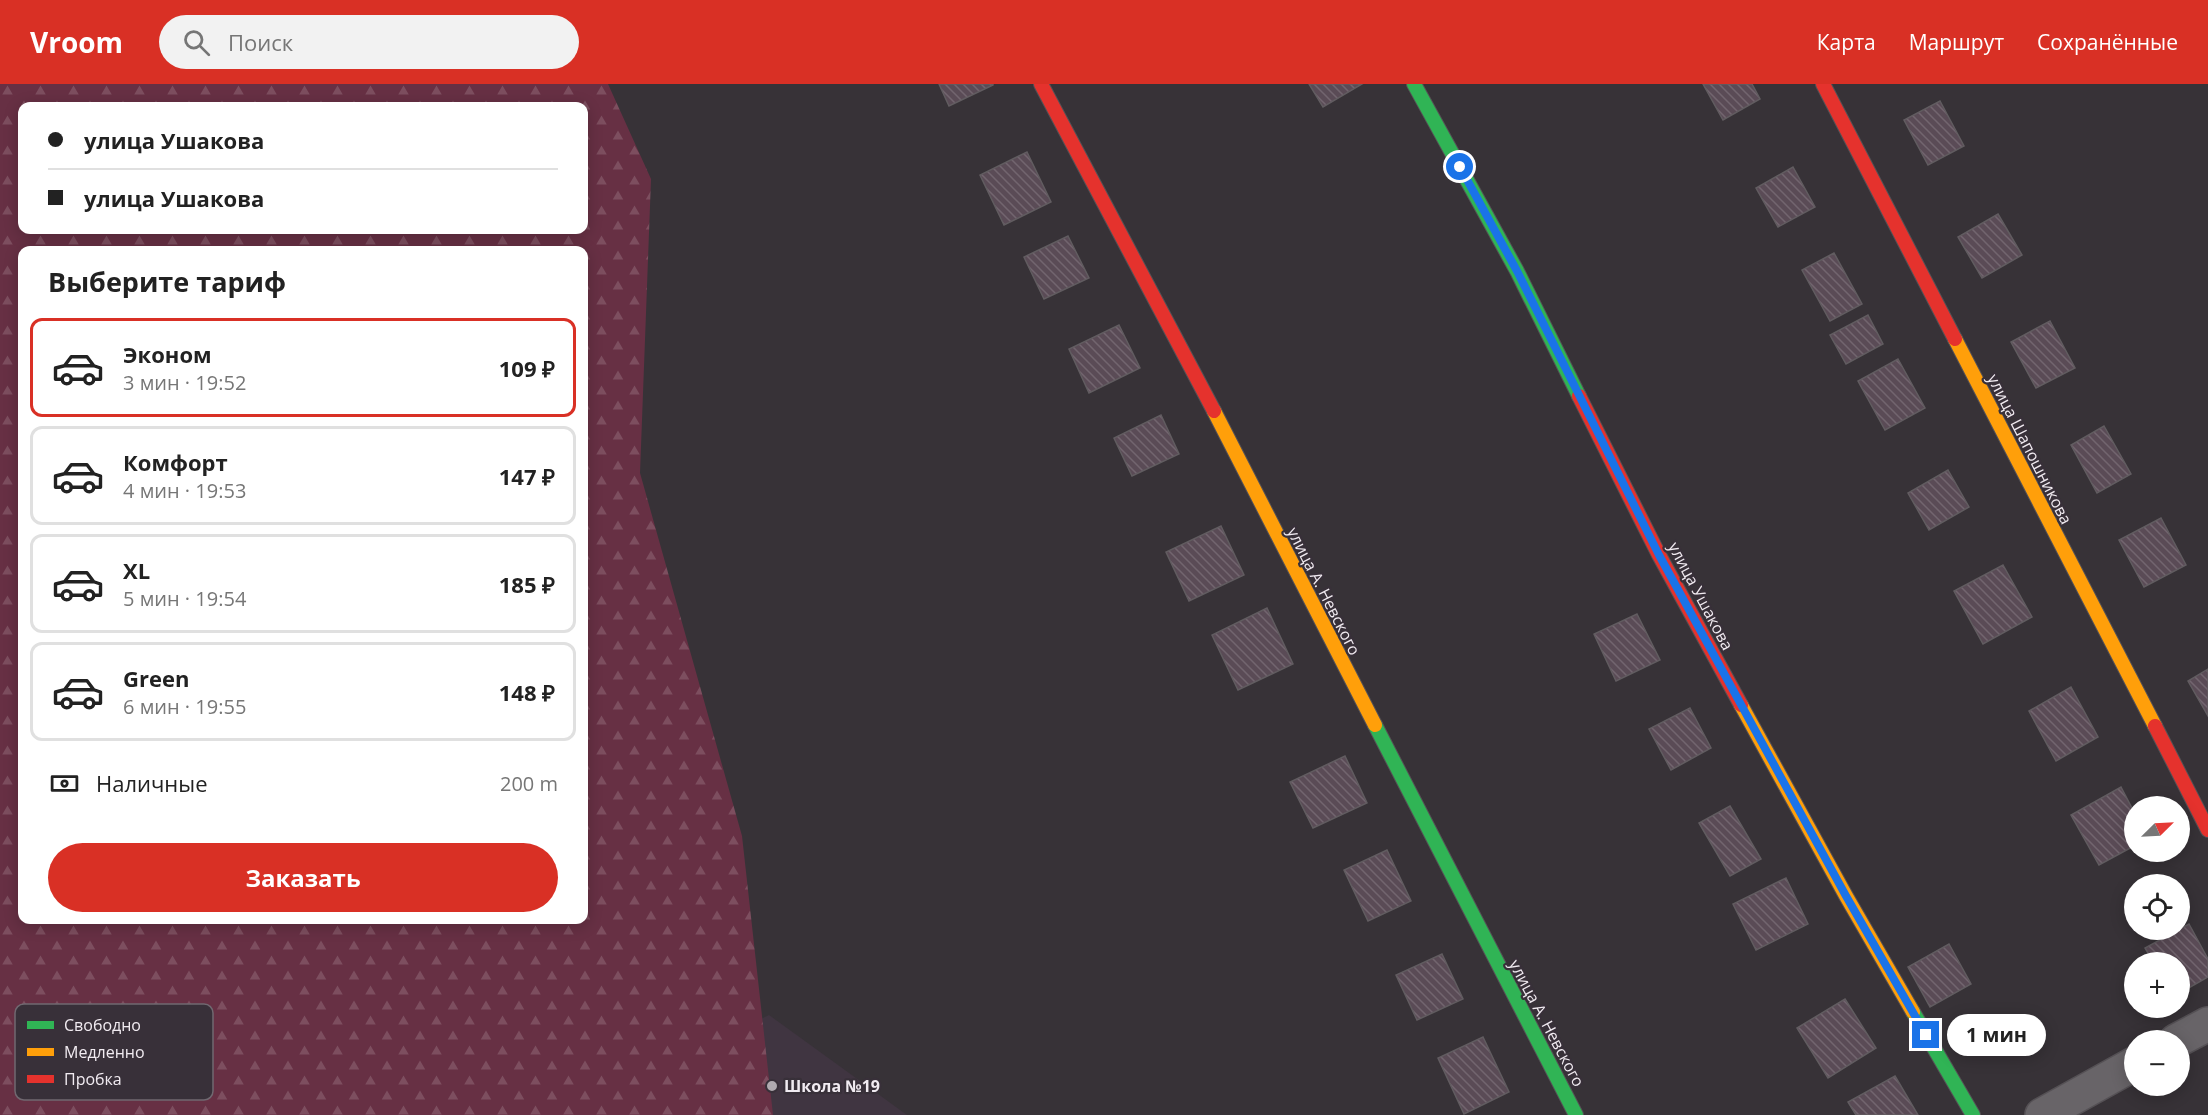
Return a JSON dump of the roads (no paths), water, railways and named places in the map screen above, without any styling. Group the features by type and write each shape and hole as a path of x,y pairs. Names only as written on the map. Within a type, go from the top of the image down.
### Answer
{"street":[{"name":"улица А. Невского","path":"1041,84 1217,417 1576,1115"},
{"name":"улица Ушакова","path":"1414,84 1517,271 1659,555 1846,896 1973,1115"},
{"name":"улица Шапошникова","path":"1823,84 2208,830"},
{"path":"2190,1033 2208,1023"},
{"path":"2042,1115 2124,1070"}],"place":[{"name":"Школа №19","path":"772,1086"}]}
